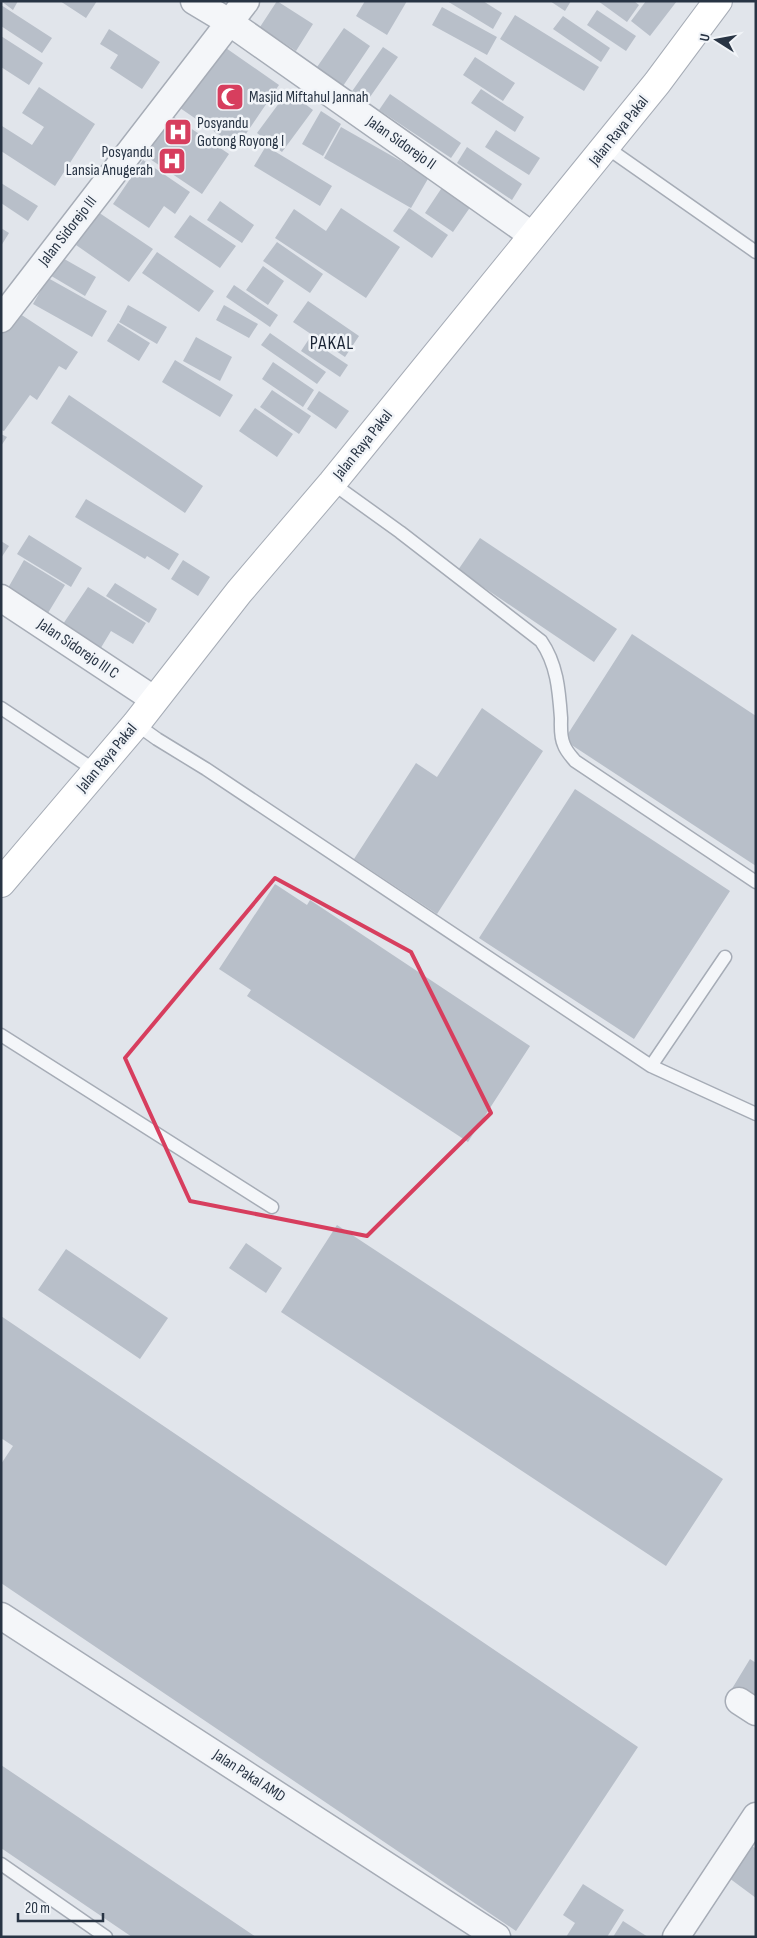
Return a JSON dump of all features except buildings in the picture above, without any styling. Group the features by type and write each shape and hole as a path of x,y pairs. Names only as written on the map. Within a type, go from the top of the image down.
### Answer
{"main road":[{"name":"Jalan Raya Pakal","path":"1,883 96,771 146,732 155,700 239,592 332,483 606,147 657,83 718,1"}],"street":[{"name":"Jalan Sidorejo II","path":"194,1 229,22 533,236"},
{"name":"Jalan Sidorejo III","path":"1,319 246,1"},
{"name":"Jalan Sidorejo III C","path":"1,598 155,700"},
{"name":"Jalan Pakal AMD","path":"1,1616 497,1937"},
{"path":"676,1937 756,1816"}],"lane":[{"path":"606,147 756,252"},
{"path":"332,483 392,526 541,641 550,654 556,678 559,693 562,743 575,760 756,882"},
{"path":"1,708 96,771"},
{"path":"146,732 206,769 651,1066 756,1114"},
{"path":"651,1066 725,957"},
{"path":"1,1035 272,1207"},
{"path":"1,1864 106,1937"}],"highlighted area":[{"path":"275,878 411,952 491,1113 367,1236 190,1201 125,1058"}],"place":[{"name":"Masjid Miftahul Jannah","path":"230,97"},
{"name":"Posyandu Gotong Royong I","path":"178,132"},
{"name":"Posyandu Lansia Anugerah","path":"172,161"}],"district":[{"name":"PAKAL","path":"332,343"}]}
